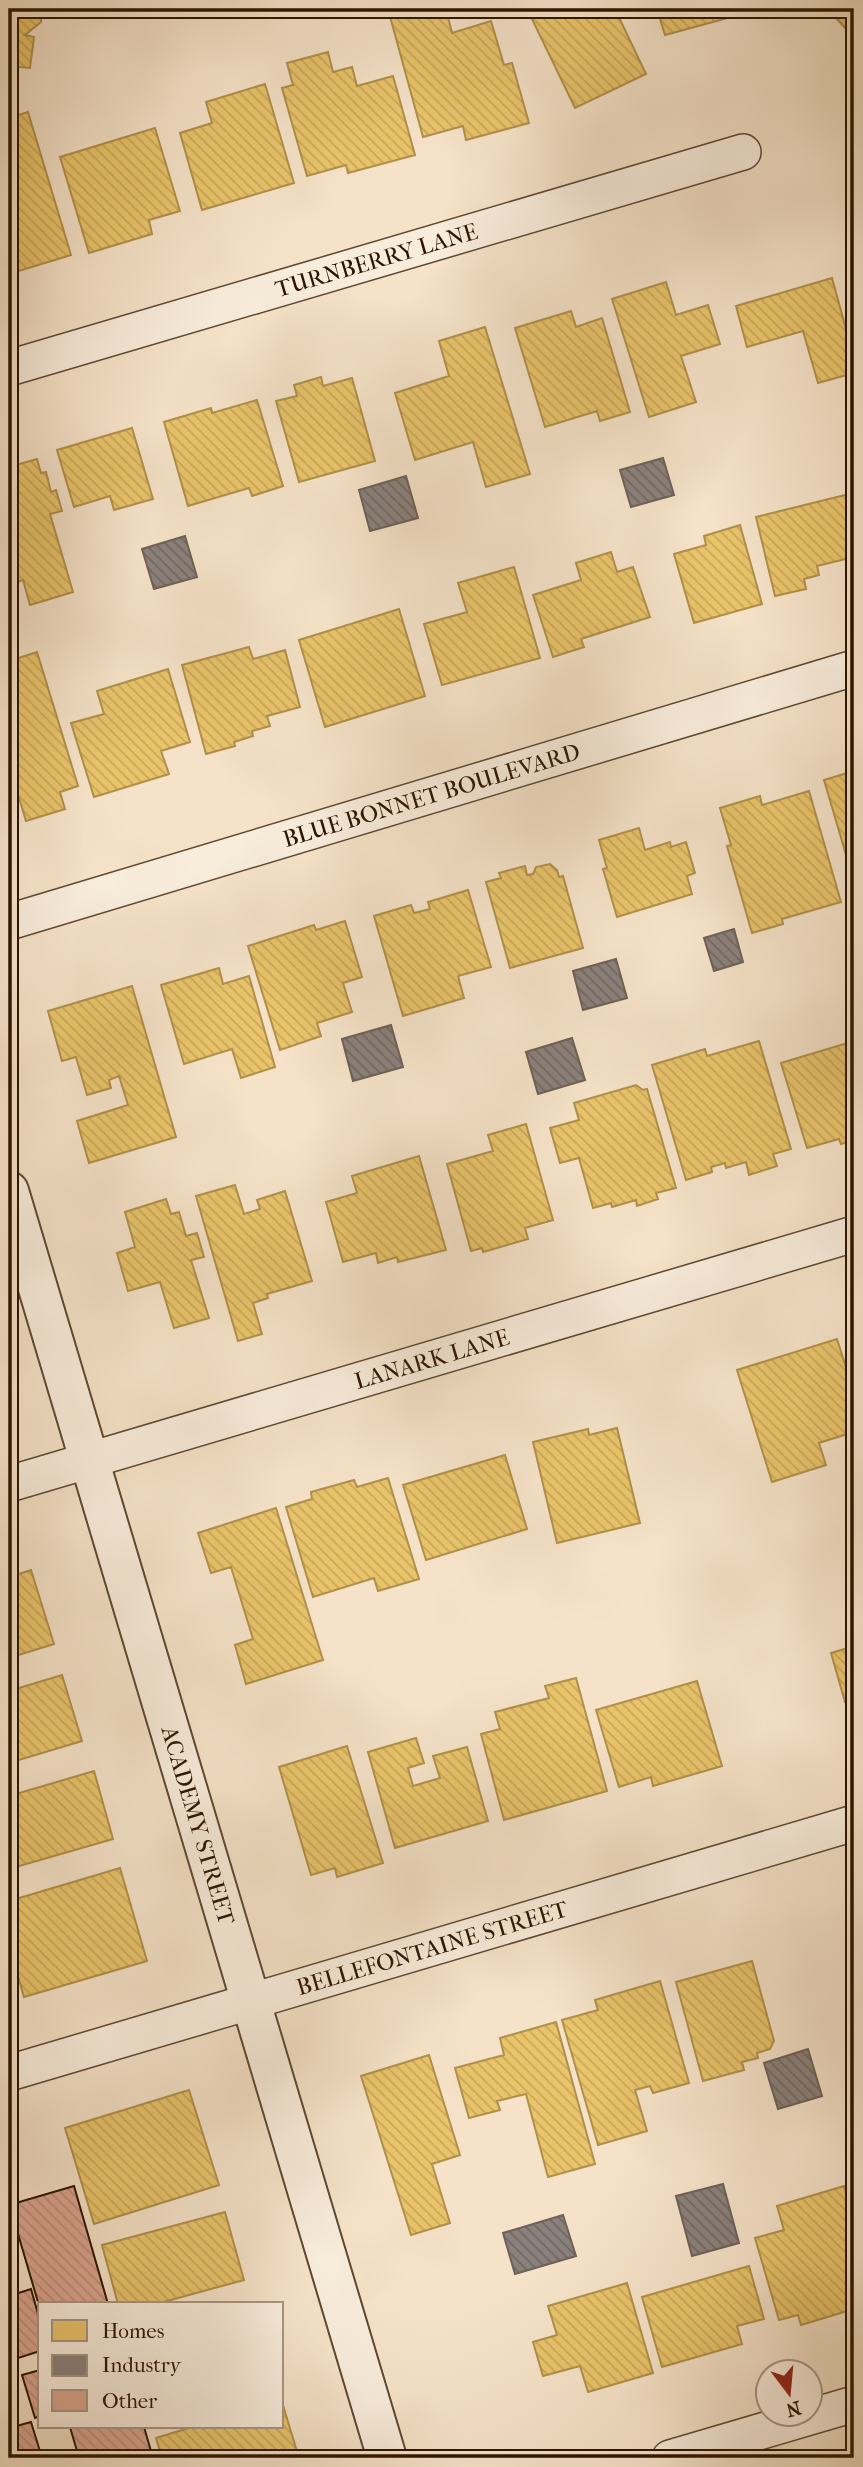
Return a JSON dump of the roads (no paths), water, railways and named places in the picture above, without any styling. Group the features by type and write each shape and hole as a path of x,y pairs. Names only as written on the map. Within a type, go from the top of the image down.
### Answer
{"street":[{"name":"TURNBERRY LANE","path":"9,368 743,152"},
{"name":"BLUE BONNET BOULEVARD","path":"9,922 854,668"},
{"name":"ACADEMY STREET","path":"9,1191 387,2458"},
{"name":"LANARK LANE","path":"9,1484 854,1234"},
{"name":"BELLEFONTAINE STREET","path":"9,2073 854,1823"},
{"path":"670,2458 854,2404"}]}
